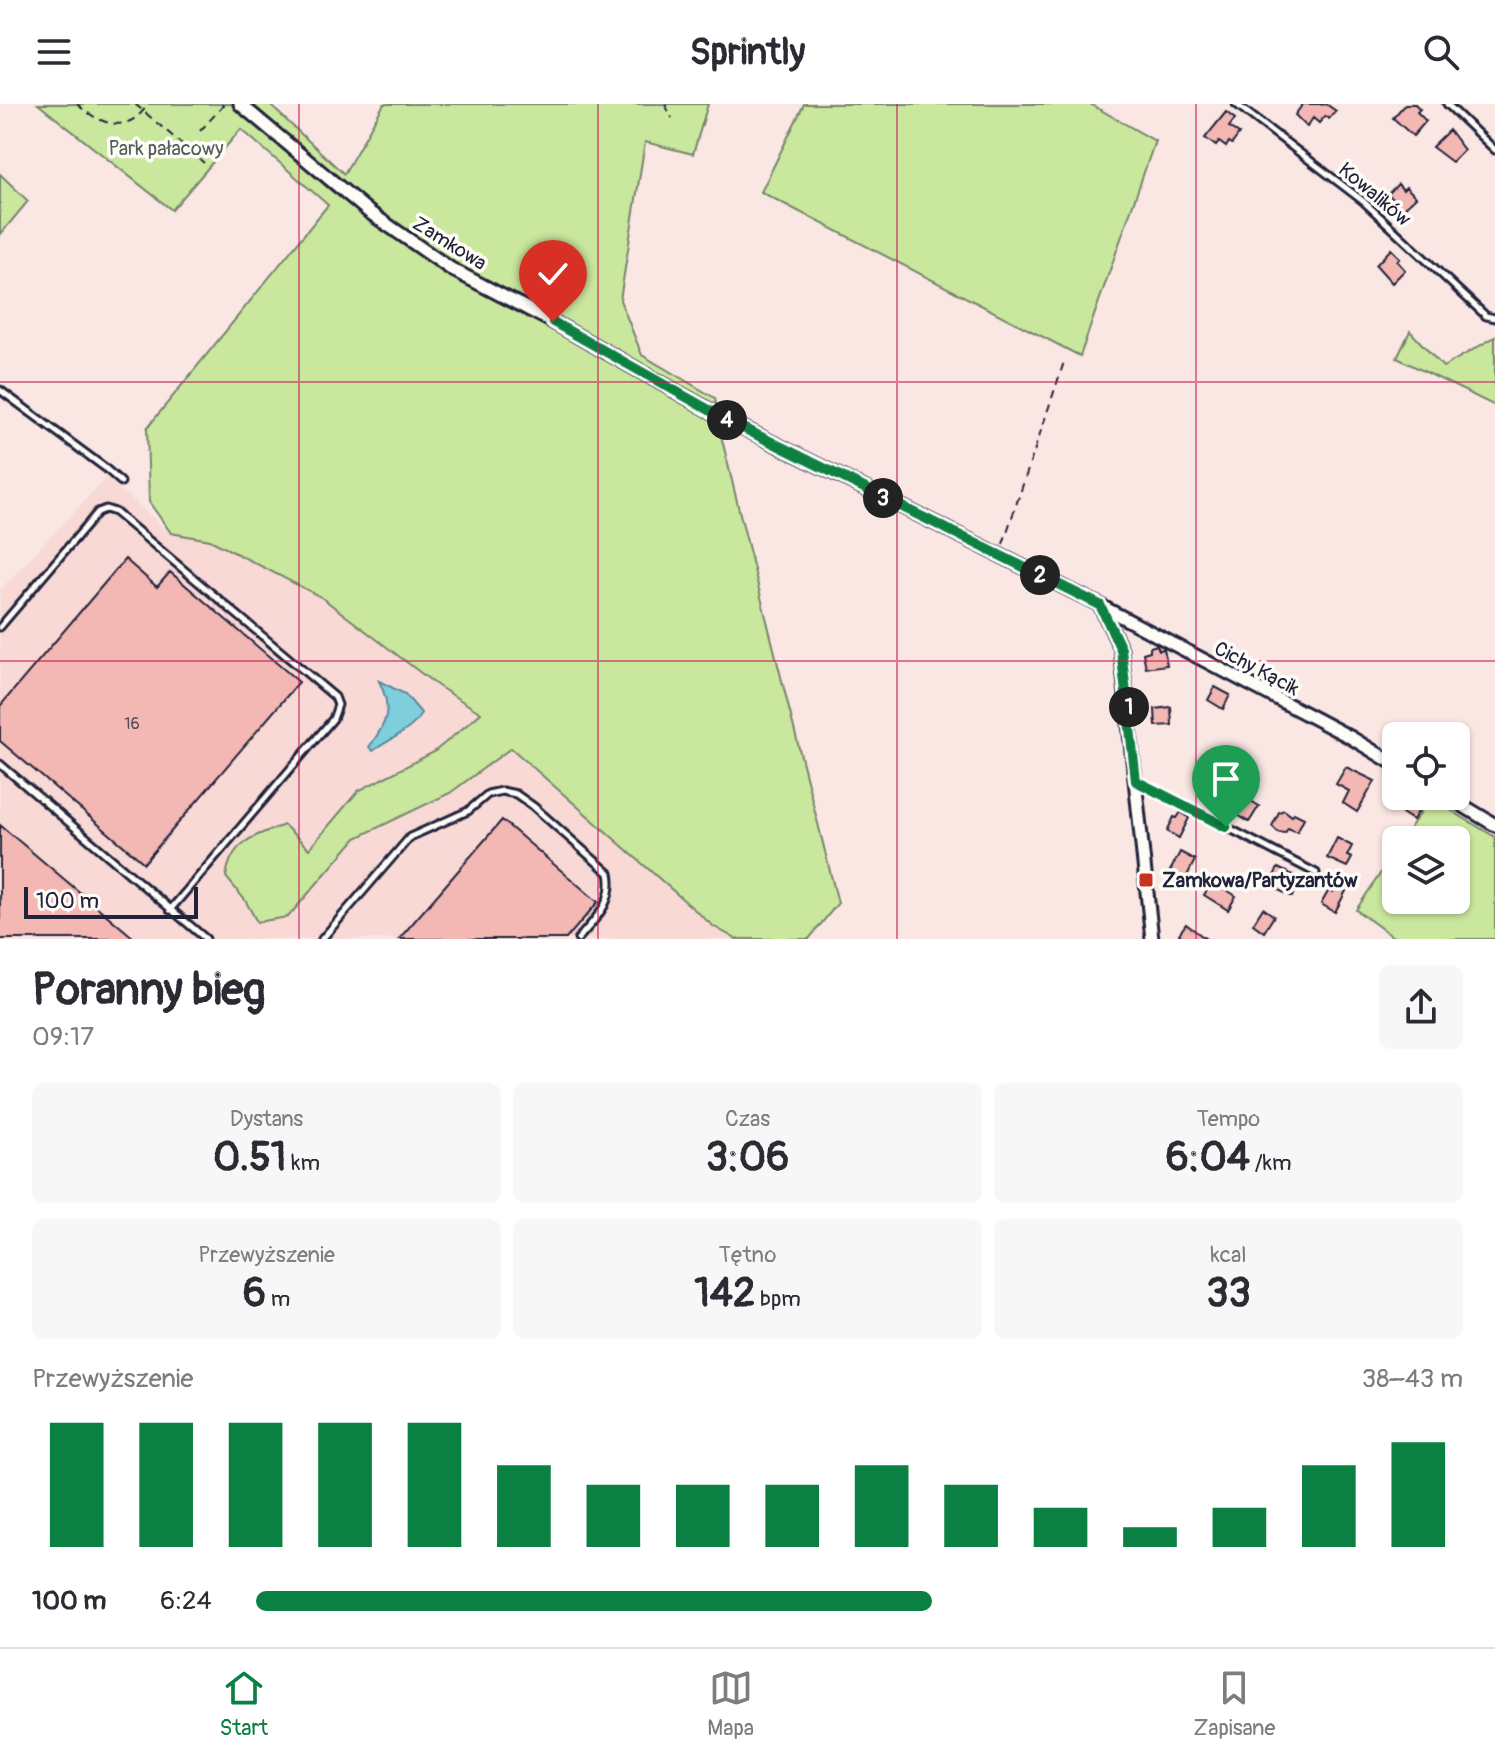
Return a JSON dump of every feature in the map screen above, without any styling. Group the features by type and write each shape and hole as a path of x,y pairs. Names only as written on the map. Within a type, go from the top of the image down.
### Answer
{"street":[{"name":"Zamkowa","path":"240,104 369,212 451,269 553,322 727,420 1100,605"},
{"name":"Cichy Kącik","path":"1100,605 1382,756"},
{"path":"1100,605 1121,649 1152,939"},
{"path":"1470,810 1495,825"}],"lane":[{"name":"Kowalików","path":"1236,104 1363,201 1486,316 1495,318"},
{"path":"1447,104 1495,150"},
{"path":"0,390 121,482"},
{"path":"0,627 98,512 106,509 115,512 335,697 338,705 333,719 170,910"},
{"path":"0,764 206,939"},
{"path":"1136,781 1316,873"},
{"path":"322,939 410,837 468,811 488,794 502,791 516,794 533,806 609,873 611,883 606,904 578,939"}],"path":[{"path":"77,104 94,120 113,124 134,119 148,104"},
{"path":"135,104 204,163"},
{"path":"200,131 218,113 223,106 221,104"},
{"path":"665,104 672,118"},
{"path":"999,555 1065,359"}],"shaded area":[{"path":"107,477 170,533 210,540 321,597 438,686 482,714 434,752 358,791 309,849 226,877 245,900 257,922 288,917 356,838 450,793 511,748 713,926 736,939 0,939 0,590"}],"green space":[{"name":"Park pałacowy","path":"38,104 231,104 334,193 341,180 252,104 269,104 344,174 384,104 708,104 693,154 645,142 620,300 642,355 715,398 740,514 838,903 809,939 736,939 713,926 511,748 450,793 356,838 288,917 257,922 245,900 226,877 233,855 239,848 254,837 284,825 309,849 358,791 434,752 481,713 438,686 321,597 210,540 171,533 149,502 147,428 328,205 241,129 172,210"},
{"path":"804,104 1090,104 1155,141 1080,356 761,192"},
{"path":"0,174 28,201 0,235"},
{"path":"1410,331 1443,367 1495,337 1495,406 1397,358"},
{"path":"1422,810 1450,810 1495,837 1495,939 1396,939 1356,910 1382,871 1382,914 1470,914 1470,826 1411,826"}],"water":[{"path":"379,681 405,694 421,713 407,730 373,751 369,747 384,723 387,708"}],"building":[{"path":"1303,104 1326,104 1336,111 1329,119 1325,116 1319,123 1313,118 1307,127 1295,115"},
{"path":"1405,104 1415,104 1420,109 1417,112 1426,121 1413,136 1393,118"},
{"path":"1226,112 1235,119 1229,127 1239,134 1232,144 1229,142 1226,147 1219,142 1216,146 1205,138"},
{"path":"1449,130 1464,150 1452,162 1432,147"},
{"path":"1398,184 1416,197 1403,209 1388,194"},
{"path":"1391,249 1400,258 1397,261 1405,270 1392,283 1376,265"},
{"path":"125,559 157,587 170,572 299,682 144,863 0,741 0,706"},
{"path":"1157,645 1159,650 1164,649 1167,665 1146,668 1143,653"},
{"path":"1215,687 1230,695 1223,709 1208,700"},
{"path":"1171,707 1172,725 1156,726 1155,709"},
{"path":"1346,767 1375,781 1357,812 1343,803 1349,791 1336,784"},
{"path":"1235,791 1259,806 1249,822 1225,807"},
{"path":"1284,810 1292,816 1294,813 1304,818 1297,832 1288,828 1285,833 1278,832 1272,826 1279,812"},
{"path":"1397,810 1419,810 1413,820"},
{"path":"1181,812 1189,818 1179,838 1167,831 1174,817 1177,818"},
{"path":"502,820 598,902 566,939 399,939"},
{"path":"0,825 135,939 0,939"},
{"path":"1337,838 1352,846 1347,856 1352,858 1347,867 1327,858"},
{"path":"1180,852 1195,860 1185,880 1169,873"},
{"path":"1278,868 1301,879 1292,897 1269,885"},
{"path":"1213,881 1236,896 1228,910 1204,895"},
{"path":"1336,886 1346,891 1335,912 1321,904 1329,890 1333,892"},
{"path":"1263,908 1274,916 1264,932 1253,924"},
{"path":"1186,924 1206,939 1185,939 1179,934"}],"place":[{"name":"Zamkowa/Partyzantów","path":"1146,880"}],"route":[{"path":"553,322 727,420 1100,605 1121,649 1136,781 1226,827"}]}
